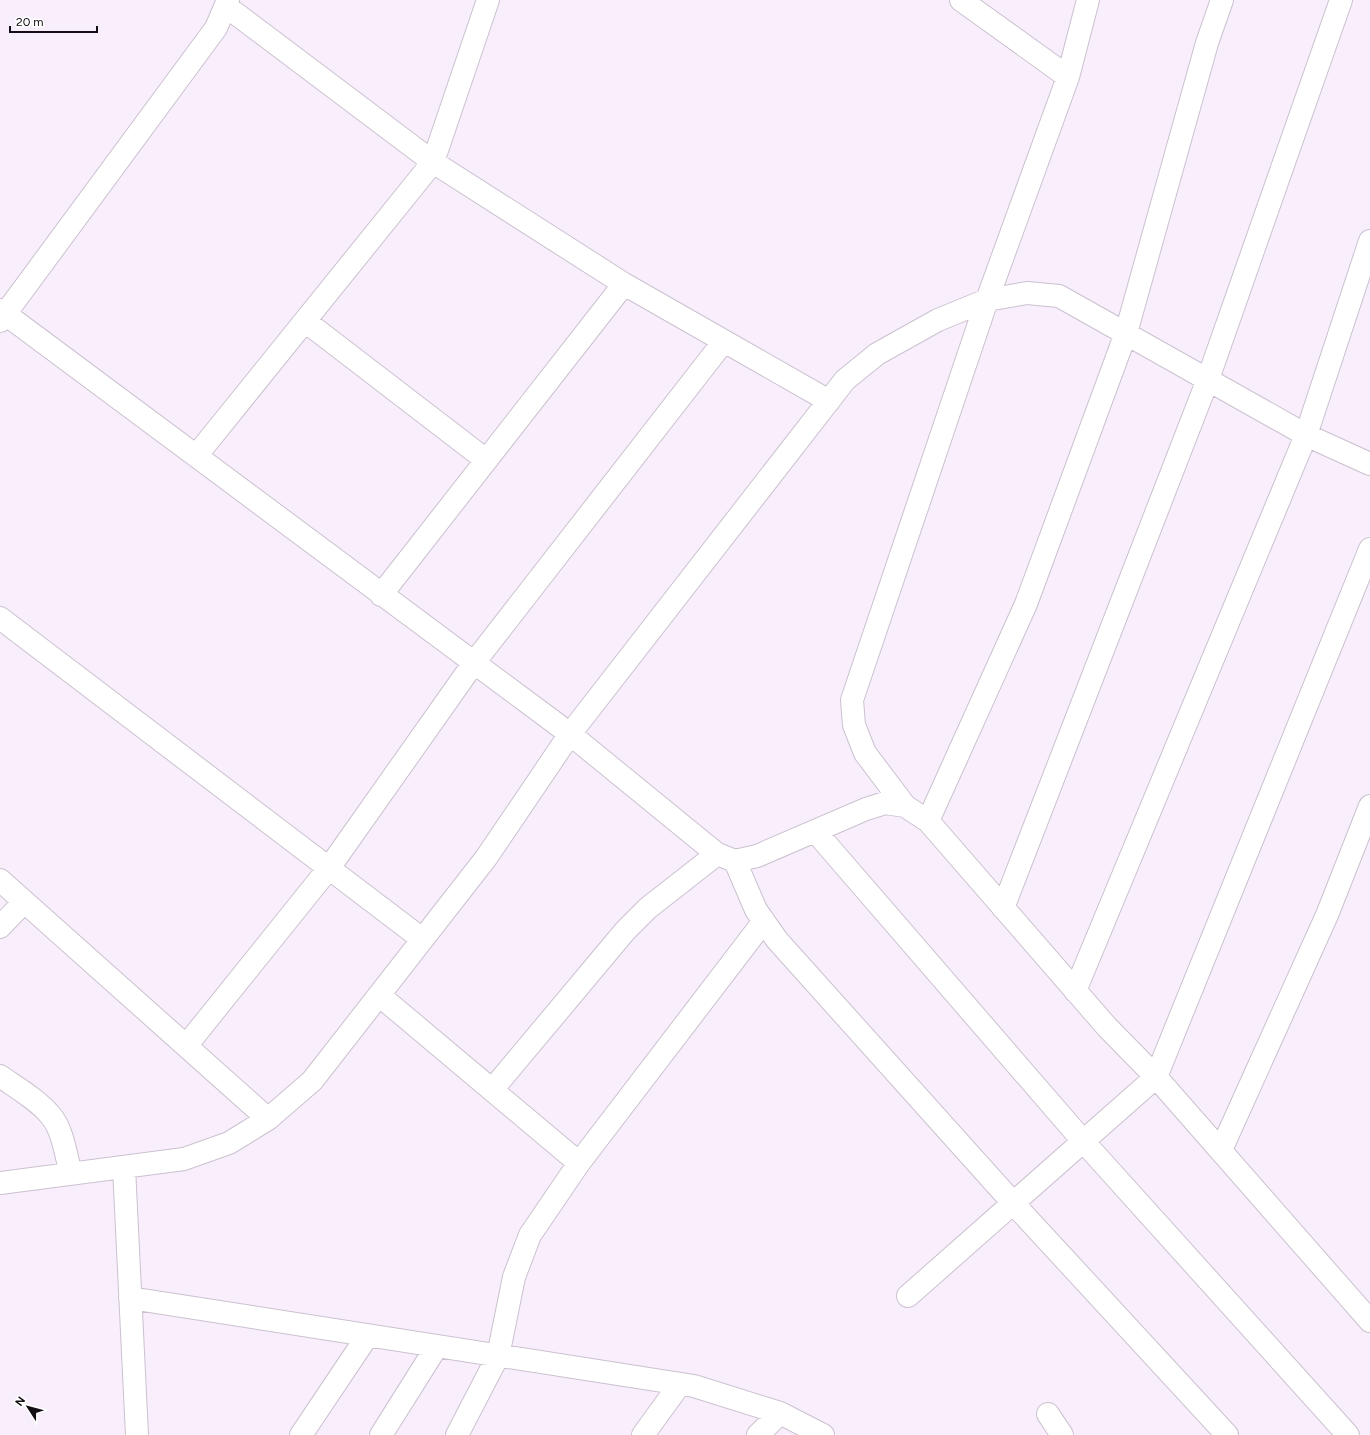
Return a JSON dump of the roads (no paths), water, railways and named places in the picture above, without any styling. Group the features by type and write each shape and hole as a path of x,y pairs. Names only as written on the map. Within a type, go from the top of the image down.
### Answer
{"street":[{"path":"196,456 433,162 488,0"},
{"path":"961,0 1068,77"},
{"path":"1088,0 1068,77 987,300 852,700 854,725 865,753 905,806 928,821 1075,991 1156,1078 1370,1321"},
{"path":"928,821 1026,604 1126,333 1207,43 1222,0"},
{"path":"1003,908 1208,379 1341,0"},
{"path":"830,401 624,284 433,162 228,3 216,28 2,315 196,456 473,664 570,734 726,857 756,910 777,940 1013,1203 1226,1435"},
{"path":"1075,991 1306,435 1370,241"},
{"path":"381,595 624,284"},
{"path":"0,1183 184,1159 229,1143 268,1119 312,1081 486,858 570,734 845,380 876,354 938,320 987,300 1027,293 1059,296 1306,435 1370,464"},
{"path":"305,321 486,460"},
{"path":"186,1046 329,868 473,664 724,341"},
{"path":"908,1296 1156,1078 1370,549"},
{"path":"0,618 422,939"},
{"path":"492,1090 625,931 648,908 726,857 757,856 866,809 885,803 905,806"},
{"path":"1220,1150 1326,915 1370,806"},
{"path":"815,831 1083,1141 1348,1435"},
{"path":"0,880 268,1119"},
{"path":"0,927 24,902"},
{"path":"457,1435 498,1356 514,1277 530,1235 579,1163 764,921"},
{"path":"379,995 579,1163"},
{"path":"0,1076 52,1116 60,1134 71,1174"},
{"path":"124,1167 137,1435"},
{"path":"130,1298 694,1386 780,1413 823,1435"},
{"path":"301,1435 368,1335"},
{"path":"381,1435 437,1346"},
{"path":"643,1435 680,1384"},
{"path":"758,1435 780,1413"},
{"path":"1048,1414 1062,1435"}]}
